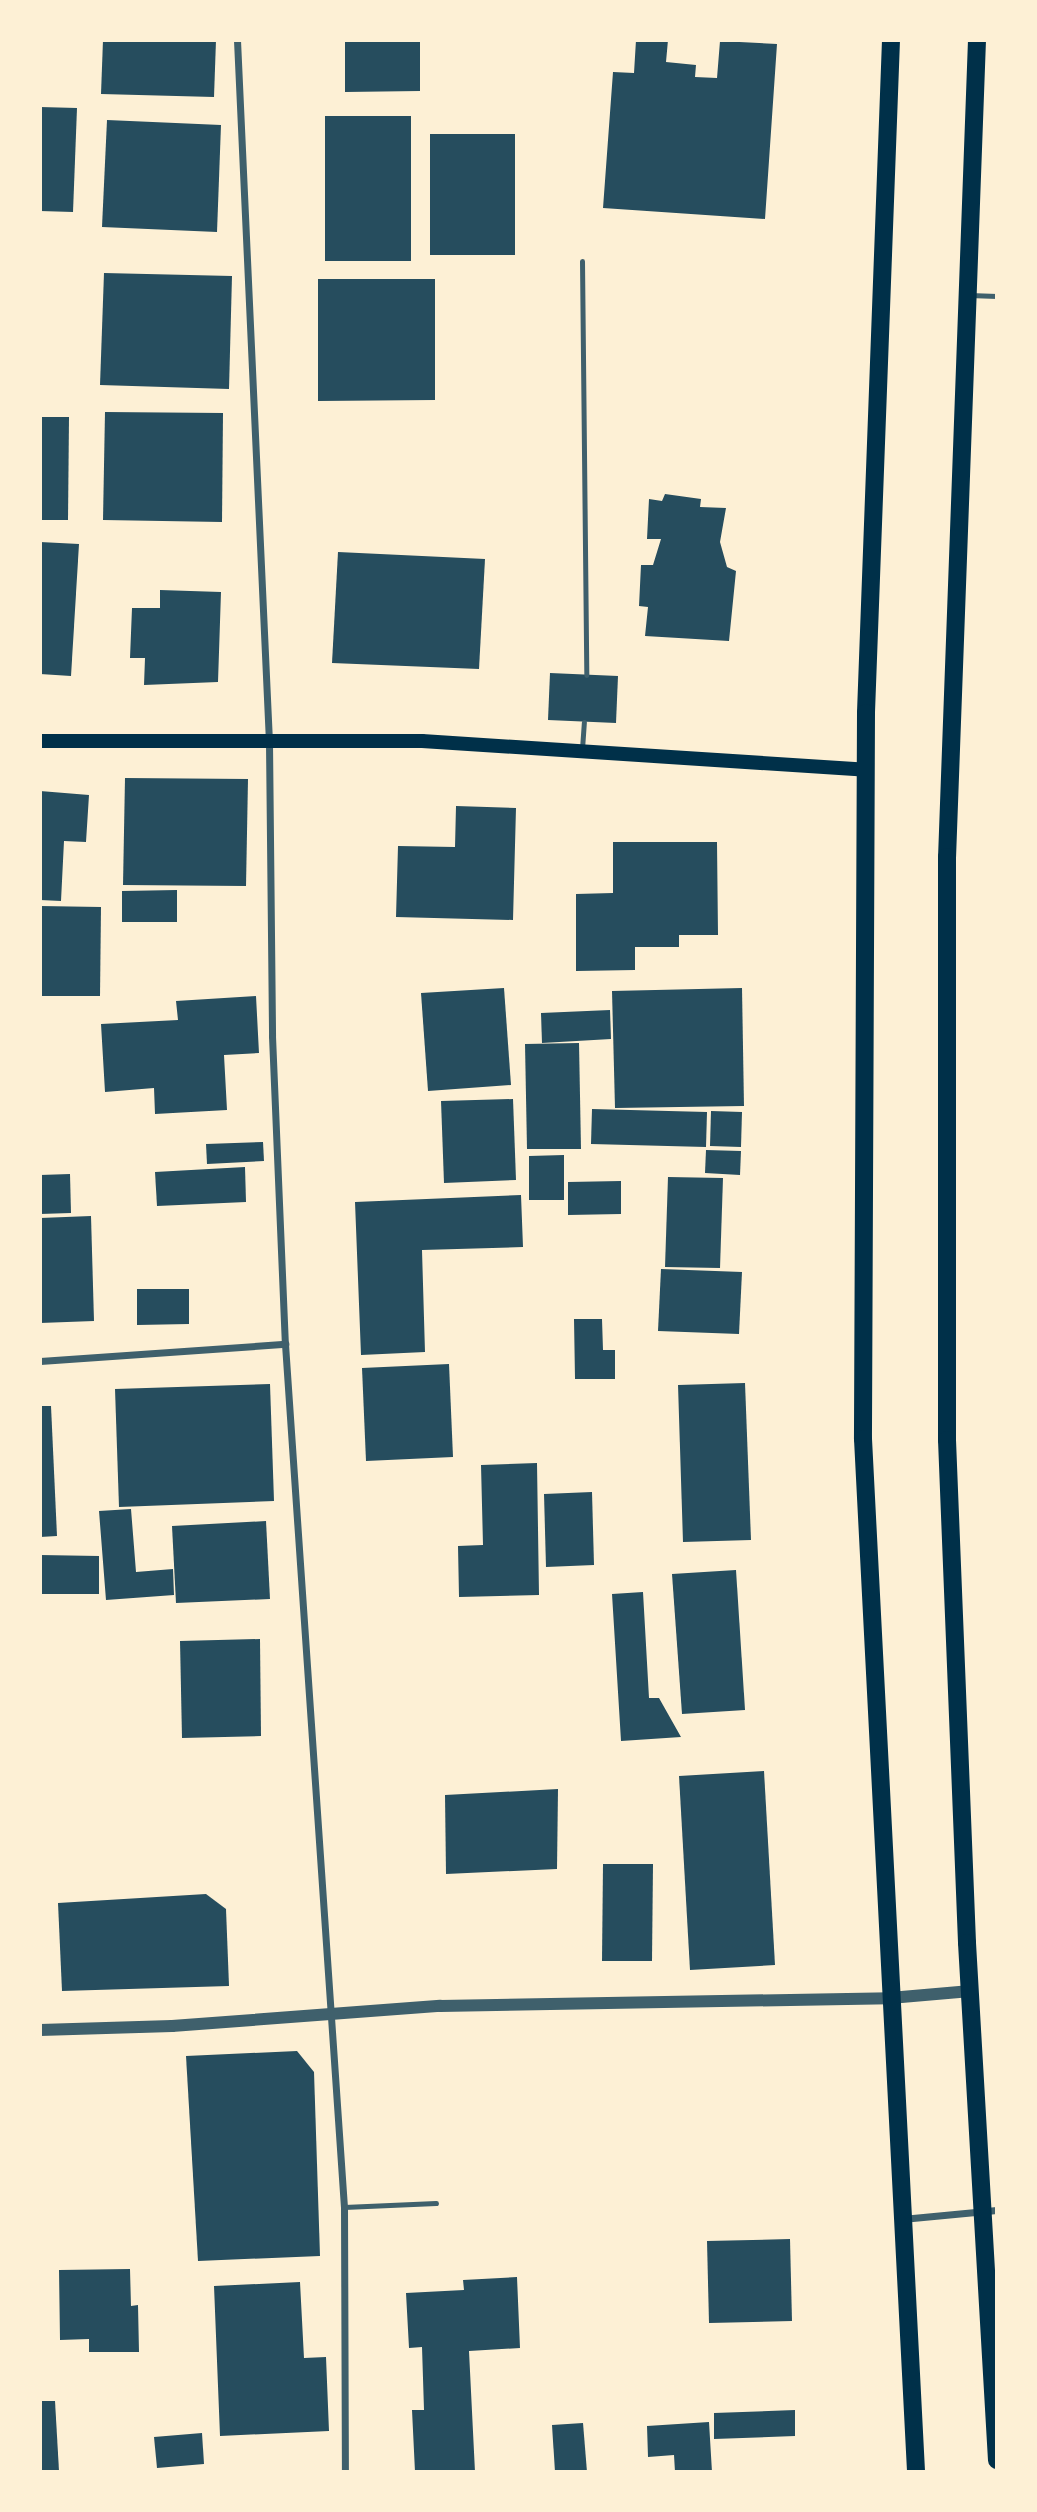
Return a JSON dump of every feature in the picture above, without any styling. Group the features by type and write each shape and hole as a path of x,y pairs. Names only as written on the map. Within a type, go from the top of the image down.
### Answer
{"main road":[{"path":"891,40 866,770 863,1439 916,2472"},
{"path":"977,40 947,857 947,1440 971,1991 990,2212 997,2460"},
{"path":"40,741 422,741 866,770"}],"street":[{"path":"237,40 269,743 272,1036 285,1344 333,2012 344,2207 345,2472"},
{"path":"40,1361 285,1344"},
{"path":"40,2030 172,2026 333,2012 657,1999 890,1998 971,1991"},
{"path":"901,2219 990,2212"}],"lane":[{"path":"582,261 586,675"},
{"path":"966,295 997,296"},
{"path":"582,752 584,722"},
{"path":"344,2207 436,2203"}],"building":[{"path":"103,40 216,40 214,97 101,94"},
{"path":"345,40 420,40 420,91 345,92"},
{"path":"636,40 668,40 666,62 696,65 695,77 717,78 720,41 777,44 765,219 603,208 613,72 634,73"},
{"path":"40,107 77,108 73,212 40,211"},
{"path":"325,116 411,116 411,261 325,261"},
{"path":"107,120 221,125 217,232 102,227"},
{"path":"430,134 515,134 515,255 430,255"},
{"path":"104,273 232,276 229,389 100,385"},
{"path":"318,279 435,279 435,400 318,401"},
{"path":"105,412 223,413 222,522 103,520"},
{"path":"40,417 69,417 68,520 40,520"},
{"path":"665,494 701,499 700,507 726,508 720,542 727,567 736,571 729,641 645,636 648,607 639,606 641,565 653,565 661,539 647,539 649,499 662,501"},
{"path":"40,542 79,544 71,676 40,674"},
{"path":"338,552 485,559 479,669 332,663"},
{"path":"160,590 221,592 218,682 144,685 145,658 130,658 132,608 160,608"},
{"path":"550,673 618,676 616,723 548,720"},
{"path":"125,778 248,779 246,886 123,885"},
{"path":"40,791 89,795 86,842 64,841 61,901 40,900"},
{"path":"456,806 516,808 513,920 396,917 398,846 455,847"},
{"path":"613,842 717,842 718,935 679,935 679,947 635,947 635,970 576,971 576,894 613,893"},
{"path":"177,890 177,922 122,922 122,891"},
{"path":"40,906 101,907 100,996 40,996"},
{"path":"504,988 511,1085 428,1091 421,993"},
{"path":"742,988 744,1106 615,1108 612,991"},
{"path":"256,996 259,1053 224,1055 227,1110 155,1114 154,1088 105,1092 101,1024 178,1020 176,1001"},
{"path":"610,1010 611,1039 542,1043 541,1013"},
{"path":"579,1043 581,1149 527,1149 525,1044"},
{"path":"513,1099 516,1180 444,1183 441,1101"},
{"path":"592,1109 707,1112 706,1147 591,1144"},
{"path":"711,1111 742,1112 741,1147 710,1146"},
{"path":"263,1142 264,1161 207,1164 206,1144"},
{"path":"706,1150 741,1151 740,1175 705,1173"},
{"path":"564,1155 564,1200 529,1200 529,1156"},
{"path":"245,1167 246,1202 157,1206 155,1172"},
{"path":"70,1174 71,1213 40,1214 40,1175"},
{"path":"668,1177 723,1178 720,1268 665,1267"},
{"path":"621,1181 621,1214 568,1215 568,1182"},
{"path":"521,1195 523,1247 422,1250 425,1352 361,1355 355,1202"},
{"path":"91,1216 94,1321 40,1323 40,1218"},
{"path":"661,1269 742,1272 739,1334 658,1331"},
{"path":"137,1289 189,1289 189,1324 137,1325"},
{"path":"574,1319 602,1319 603,1350 615,1350 615,1379 575,1379"},
{"path":"449,1364 453,1457 366,1461 362,1368"},
{"path":"745,1383 751,1540 683,1542 678,1385"},
{"path":"270,1384 274,1501 119,1507 115,1389"},
{"path":"40,1406 51,1406 57,1536 40,1537"},
{"path":"537,1463 539,1595 459,1597 458,1546 483,1545 481,1465"},
{"path":"592,1492 594,1565 546,1567 544,1494"},
{"path":"131,1509 136,1572 173,1569 174,1595 106,1600 99,1511"},
{"path":"266,1521 270,1599 176,1603 172,1526"},
{"path":"40,1555 99,1556 99,1594 40,1594"},
{"path":"736,1570 745,1710 682,1714 672,1574"},
{"path":"643,1592 649,1698 659,1698 681,1737 621,1741 612,1594"},
{"path":"260,1639 261,1736 182,1738 180,1641"},
{"path":"764,1771 775,1965 690,1970 679,1776"},
{"path":"558,1789 557,1869 446,1874 445,1795"},
{"path":"603,1864 653,1864 652,1961 602,1961"},
{"path":"206,1894 226,1909 229,1986 62,1991 58,1903"},
{"path":"297,2051 314,2072 320,2256 198,2261 186,2056"},
{"path":"790,2239 792,2321 709,2323 707,2241"},
{"path":"130,2269 131,2306 138,2305 139,2352 89,2352 89,2339 60,2340 59,2270"},
{"path":"517,2277 520,2348 469,2351 475,2472 415,2472 412,2410 424,2410 422,2347 409,2348 406,2293 464,2290 463,2280"},
{"path":"300,2282 304,2358 326,2357 329,2431 220,2436 214,2286"},
{"path":"40,2401 55,2401 59,2471 40,2472"},
{"path":"795,2410 795,2436 714,2439 714,2413"},
{"path":"709,2422 712,2472 675,2472 674,2455 648,2457 647,2426"},
{"path":"583,2423 587,2472 555,2472 552,2425"},
{"path":"202,2433 204,2464 157,2468 154,2437"}]}
